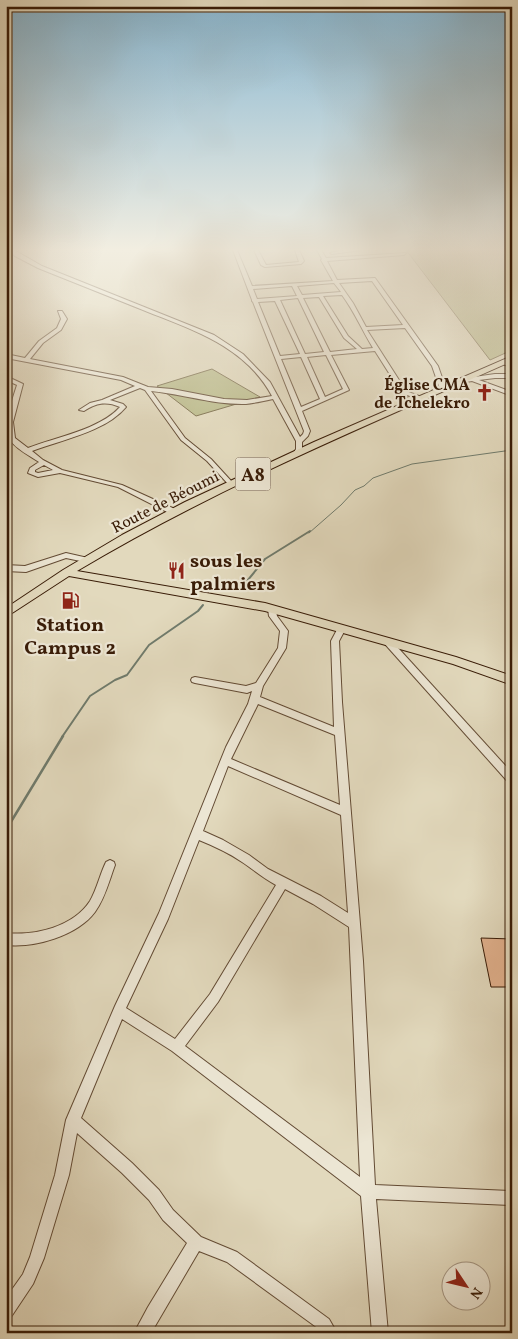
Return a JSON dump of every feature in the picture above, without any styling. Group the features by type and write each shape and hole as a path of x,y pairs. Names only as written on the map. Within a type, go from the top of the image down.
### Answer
{"main road":[{"name":"Route de Béoumi","path":"6,613 85,560 174,512 296,454 512,358"},
{"path":"66,572 272,610 456,661 512,681"}],"street":[{"path":"26,361 44,339 59,329 64,318 60,312"},
{"path":"153,312 212,336 241,355 258,371 276,397 299,441 299,448 296,454"},
{"path":"259,312 307,431 306,435 299,441"},
{"path":"283,312 324,400"},
{"path":"300,410 346,390 307,312"},
{"path":"331,312 346,337 362,351"},
{"path":"356,312 376,350 404,392 405,405"},
{"path":"397,312 435,366 442,389"},
{"path":"364,329 406,326"},
{"path":"277,358 376,350"},
{"path":"6,356 116,378 143,388 236,402 276,397"},
{"path":"503,362 512,366"},
{"path":"460,381 495,376 512,376"},
{"path":"6,378 20,384 10,404 14,414 8,420 12,438 44,462 60,470 120,486 174,512"},
{"path":"474,380 512,394"},
{"path":"82,410 91,403 143,388"},
{"path":"143,388 184,439 209,460 231,484"},
{"path":"404,392 421,398"},
{"path":"28,450 50,441 74,435 107,420 123,407 105,400"},
{"path":"299,441 316,445"},
{"path":"44,462 32,469 31,472 38,475 60,470"},
{"path":"7,568 26,569 66,555 85,560"},
{"path":"6,1312 28,1279 37,1258 62,1176 73,1120 119,1010 164,915 242,723 255,699 259,685 282,648 284,631 273,616 272,610"},
{"path":"342,628 335,641 339,733 354,924 368,1192 380,1333"},
{"path":"387,641 512,780"},
{"path":"195,680 247,690 259,685"},
{"path":"255,699 339,733"},
{"path":"227,761 345,812"},
{"path":"197,834 226,847 283,884 317,900 354,924"},
{"path":"6,939 23,941 39,939 81,917 89,911 94,903 110,865"},
{"path":"176,1047 214,998 283,884"},
{"path":"119,1010 176,1047 368,1192 512,1198"},
{"path":"73,1120 127,1168 154,1195 168,1215 196,1242 232,1256 324,1324 329,1333"},
{"path":"142,1333 196,1242"}],"green space":[{"path":"454,312 512,312 512,350 490,360"},
{"path":"212,369 260,397 196,416 157,386"}],"building":[{"path":"481,938 512,939 512,987 491,987"}],"waterway":[{"path":"309,533 355,490 364,486 373,478 412,464 512,450"},
{"path":"215,590 226,580 239,587 243,586 265,559 310,531"},
{"path":"62,737 90,696 115,680 127,675 149,645 198,611 203,605"},
{"path":"6,830 63,736"}],"place":[{"name":"Église CMA de Tchelekro","path":"484,393"},
{"name":"sous les palmiers","path":"176,571"},
{"name":"Station Campus 2","path":"70,600"}]}
